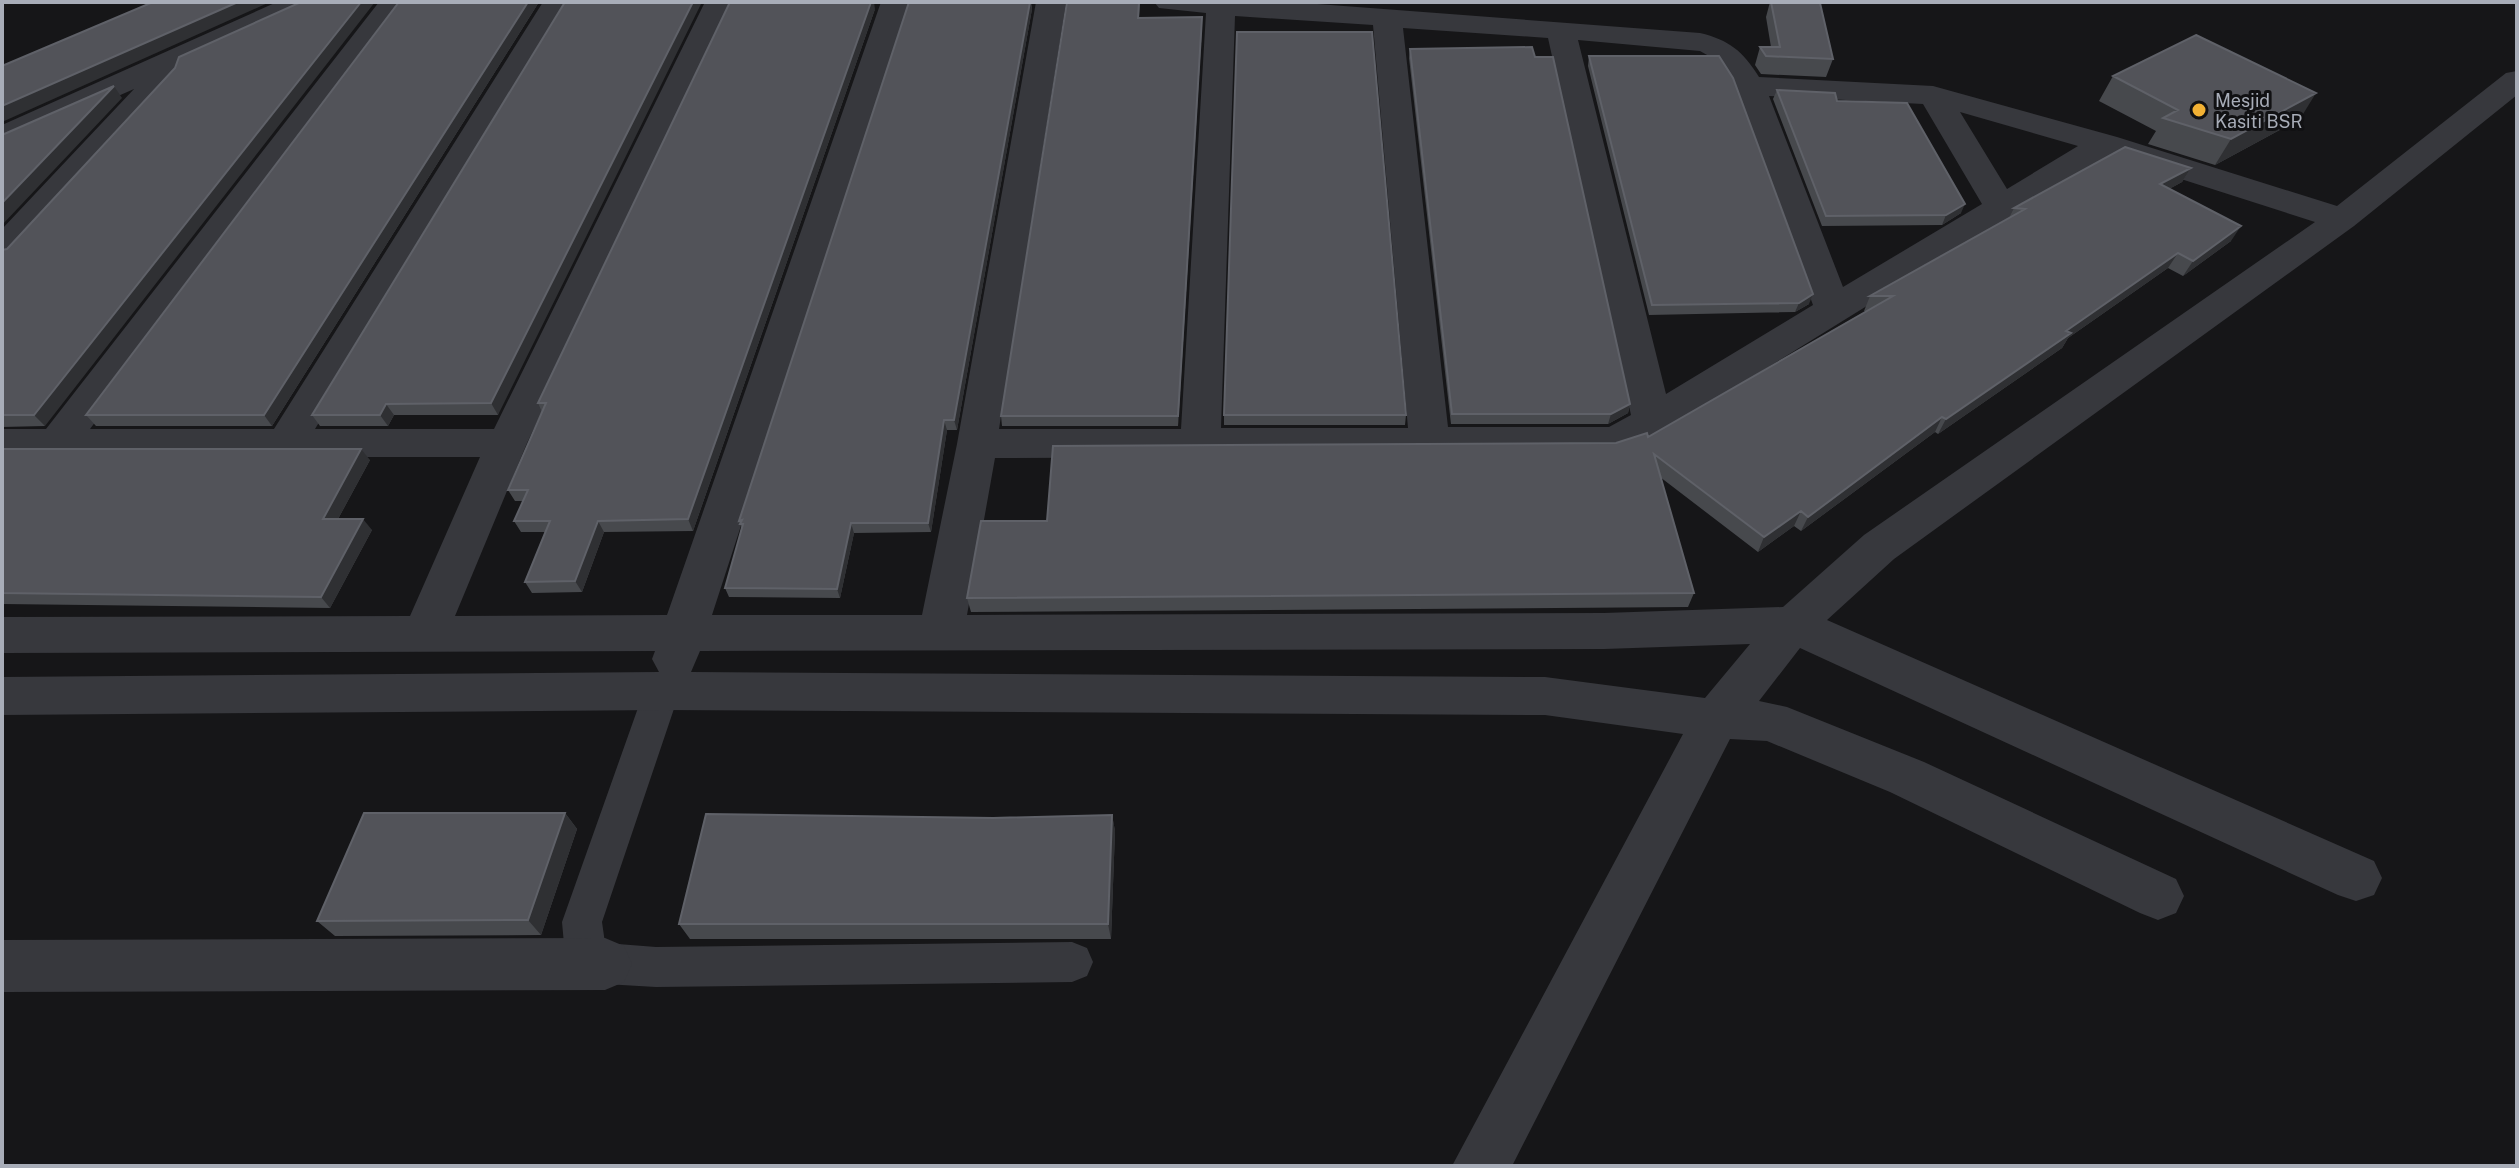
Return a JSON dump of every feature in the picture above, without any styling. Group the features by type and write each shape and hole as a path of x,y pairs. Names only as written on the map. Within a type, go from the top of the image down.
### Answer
{"street":[{"path":"2,137 301,2"},
{"path":"57,443 394,2"},
{"path":"285,444 558,2"},
{"path":"425,634 507,443 720,2"},
{"path":"662,691 684,635 896,2"},
{"path":"941,634 977,444 1051,2"},
{"path":"1169,2 1701,42 1730,53 1749,86 1834,311"},
{"path":"1200,443 1221,7"},
{"path":"1387,19 1429,440"},
{"path":"1561,30 1652,419"},
{"path":"2,250 182,57"},
{"path":"1481,1166 1716,719 1793,625 1879,547 2342,219 2517,80"},
{"path":"1749,86 1933,95 2105,144 2342,219"},
{"path":"1933,95 2001,207"},
{"path":"977,444 1612,441 1630,434 2105,144"},
{"path":"2,443 507,443"},
{"path":"2,635 1604,631 1793,625 2356,878"},
{"path":"2,696 662,691 1545,696 1716,719 1770,721 1907,777 2158,896"},
{"path":"2,966 605,964"}],"lane":[{"path":"662,691 582,922 586,955 605,964 656,967 1072,962"}],"building":[{"path":"153,2 238,2 2,106 2,66"},
{"path":"301,2 361,2 34,415 2,415 2,250 7,249 175,68 179,57"},
{"path":"399,2 528,2 264,415 86,415"},
{"path":"565,2 693,2 491,403 386,404 380,415 312,415"},
{"path":"730,2 871,2 688,519 598,521 575,581 525,582 550,521 514,521 528,490 508,490 546,403 538,403"},
{"path":"909,2 1030,2 954,420 944,420 928,523 851,523 837,589 725,588 743,524 740,524 742,520 739,521"},
{"path":"1067,2 1139,2 1138,18 1202,17 1178,416 1001,416"},
{"path":"1771,2 1820,3 1833,59 1766,56 1760,47 1780,47"},
{"path":"1237,32 1372,32 1406,415 1224,415"},
{"path":"2196,35 2316,93 2231,139 2163,118 2178,110 2113,76"},
{"path":"1532,47 1535,57 1553,57 1630,404 1611,414 1452,414 1410,49"},
{"path":"1589,56 1719,56 1733,78 1813,294 1799,303 1652,305"},
{"path":"114,86 2,203 2,135"},
{"path":"1777,90 1835,93 1837,101 1907,103 1965,204 1946,215 1826,216"},
{"path":"2125,147 2191,168 2160,184 2241,226 2193,261 2178,253 2066,331 2071,333 1946,419 1942,417 1808,517 1801,511 1764,537 1654,454 1694,593 967,598 981,521 1047,521 1053,446 1616,443 1647,433 1648,437 1893,296 1870,296 2025,209 2014,208"},
{"path":"2,449 361,449 323,519 363,519 321,597 2,593"},
{"path":"364,813 565,813 528,920 317,921"},
{"path":"706,814 993,818 1112,815 1108,924 679,924"}],"place":[{"name":"Mesjid Kasiti BSR","path":"2199,110"}]}
